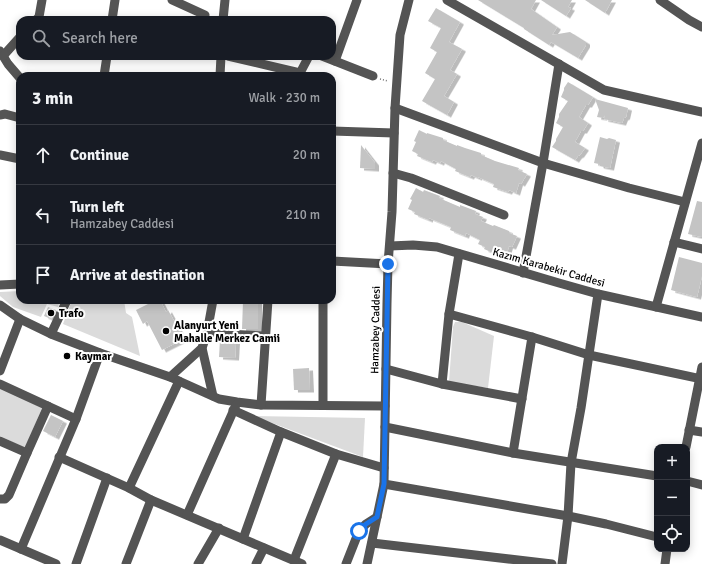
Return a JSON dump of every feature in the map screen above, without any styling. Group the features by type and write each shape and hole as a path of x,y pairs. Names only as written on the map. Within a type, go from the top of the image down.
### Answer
{"street":[{"path":"39,16 42,0"},
{"path":"113,16 115,0"},
{"path":"172,0 205,14"},
{"path":"223,16 225,0"},
{"path":"336,56 357,0"},
{"path":"447,0 604,90 702,112"},
{"path":"660,0 702,27"},
{"name":"Hamzabey Caddesi","path":"367,564 384,484 388,264 396,84 400,35 406,1"},
{"path":"16,41 2,53 8,64 16,73"},
{"path":"105,72 106,60"},
{"path":"220,72 221,60"},
{"path":"246,60 296,72"},
{"path":"301,72 307,60"},
{"path":"334,61 373,76"},
{"path":"523,273 559,64"},
{"path":"395,108 543,163 629,188 685,202"},
{"path":"0,115 5,114 16,117"},
{"path":"336,131 394,133"},
{"path":"656,306 702,143"},
{"path":"0,155 16,158"},
{"path":"392,173 411,178 504,215"},
{"path":"674,242 702,249"},
{"name":"Kazım Karabekir Caddesi","path":"390,246 413,245 438,248 598,294 702,317"},
{"path":"442,384 449,314 458,254"},
{"path":"336,261 388,264"},
{"path":"0,285 16,284"},
{"path":"562,564 568,516 571,463 598,294"},
{"path":"51,334 65,304"},
{"path":"129,488 174,379 202,348 207,333 212,304"},
{"path":"261,405 268,304"},
{"path":"323,304 323,405"},
{"path":"0,305 20,319 51,334 174,379 235,406 282,432 336,454 384,468"},
{"path":"449,314 532,337 589,355 701,379"},
{"path":"0,371 3,357 20,319"},
{"path":"207,333 266,336"},
{"path":"513,453 532,337"},
{"path":"202,348 213,396"},
{"path":"21,549 76,418 100,353"},
{"path":"687,444 701,379 702,367"},
{"path":"386,369 442,384 522,399"},
{"path":"0,384 76,418"},
{"path":"0,499 5,499 9,495 48,406"},
{"path":"235,406 385,406"},
{"path":"187,515 235,406"},
{"path":"385,427 513,453 654,476"},
{"path":"689,430 702,432"},
{"path":"244,539 282,432"},
{"path":"0,441 27,453"},
{"path":"59,457 129,488 151,500 298,562 336,454"},
{"path":"76,564 107,478"},
{"path":"690,482 702,485"},
{"path":"384,484 568,516 654,535"},
{"path":"126,564 151,500"},
{"path":"346,564 359,531 366,524 377,517"},
{"path":"198,564 219,528"},
{"path":"0,540 52,563"},
{"path":"372,543 552,564"},
{"path":"256,564 264,548"},
{"path":"664,564 666,552"}],"path":[{"path":"373,76 396,84"}],"shaded area":[{"path":"16,291 16,304 47,304 41,317 13,307 0,296 0,292"},
{"path":"47,304 59,304 58,307"},
{"path":"70,304 125,304 126,313 132,317 140,356 63,324"},
{"path":"455,322 462,322 494,336 488,388 449,382 453,327"},
{"path":"0,387 42,408 25,448 0,436"},
{"path":"253,416 365,418 363,457"}],"building":[{"path":"478,0 536,0 531,9 557,27 552,35 570,32 586,42 586,45 578,58 551,42 549,45"},
{"path":"541,0 572,0 568,7 571,8 566,16"},
{"path":"585,0 612,0 605,13"},
{"path":"436,8 460,22 449,42 462,49 450,70 457,74 444,96 454,102 447,115 422,101 435,79 425,73 437,52 430,48 441,28 428,21"},
{"path":"568,82 593,97 579,117 588,123 583,131 581,131 575,142 585,148 575,160 552,147 563,127 556,123 559,114 568,101 561,97"},
{"path":"595,99 628,108 626,117 622,123 604,119 605,115 603,118 597,117 599,110"},
{"path":"419,130 427,134 443,138 443,140 457,146 481,153 481,155 495,161 519,168 518,170 527,174 521,184 519,183 516,193 493,187 494,184 478,177 471,175 470,177 455,171 456,169 441,161 440,163 433,160 432,162 417,156 418,154 412,151 416,142 414,141"},
{"path":"600,137 616,140 610,168 594,163"},
{"path":"361,145 375,163 375,169 360,168"},
{"path":"416,188 423,192 424,190 440,196 439,198 460,207 460,205 476,211 475,214 483,217 481,221 509,231 509,233 517,236 512,247 509,246 506,256 499,253 498,255 484,249 485,247 478,244 480,240 466,233 465,236 450,230 451,227 414,214 415,212 408,209 412,200 410,199"},
{"path":"697,201 702,202 702,237 688,234"},
{"path":"679,257 702,263 702,276 697,297 671,290"},
{"name":"Alanyurt Yeni Mahalle Merkez Camii","path":"148,304 162,304 166,312 168,310 184,339 162,350 147,321 143,324 136,310"},
{"path":"243,304 258,304 258,329 242,329"},
{"name":"Trafo","path":"48,307 56,310 51,319 44,316"},
{"path":"220,340 236,341 235,358 219,357"},
{"path":"309,368 310,390 294,390 293,369"},
{"path":"51,415 63,421 55,437 43,431"}],"place":[{"name":"Trafo","path":"51,313"},
{"name":"Alanyurt Yeni Mahalle Merkez Camii","path":"166,331"},
{"name":"Kaymar","path":"67,356"}],"route":[{"path":"359,531 366,524 377,517 384,484 388,264"}]}
